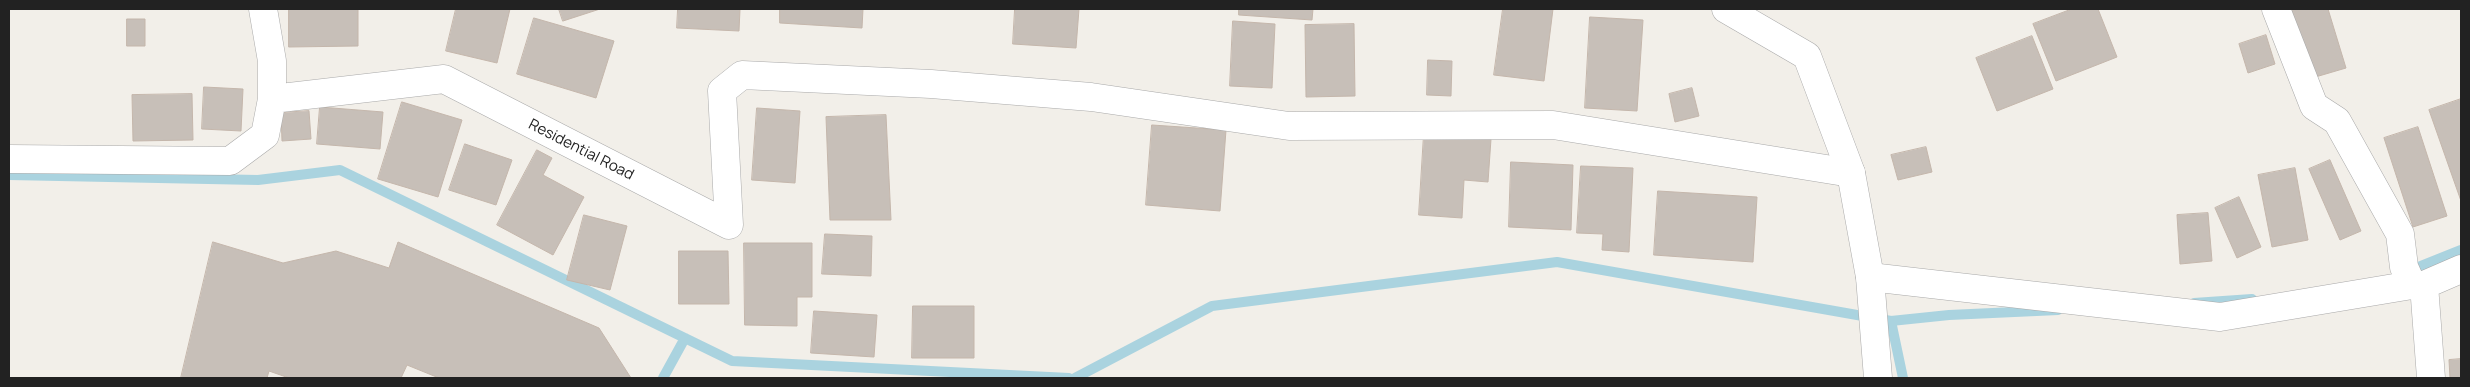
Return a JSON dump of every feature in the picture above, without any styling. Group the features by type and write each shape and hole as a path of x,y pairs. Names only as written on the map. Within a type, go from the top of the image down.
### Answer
{"street":[{"path":"9,159 230,161 265,135 272,99 272,61 263,9"},
{"path":"1726,9 1807,56 1851,173 1870,277 1878,378"},
{"path":"2276,9 2314,106 2337,121 2400,234 2413,279 2431,378"},
{"name":"Residential Road","path":"272,99 444,79 730,225 722,91 742,75 931,84 1091,97 1289,126 1553,125 1851,173"},
{"path":"1870,277 2220,317 2461,269"}],"building":[{"path":"289,9 358,9 358,46 289,47"},
{"path":"456,9 510,9 497,63 446,51"},
{"path":"559,9 600,9 563,21"},
{"path":"678,9 740,9 739,31 677,28"},
{"path":"780,9 863,9 862,28 780,23"},
{"path":"1015,9 1079,9 1076,48 1013,44"},
{"path":"1239,9 1313,9 1312,20 1239,15"},
{"path":"1503,9 1553,9 1544,81 1494,75"},
{"path":"2072,9 2098,9 2117,57 2056,81 2033,24"},
{"path":"2328,9 2346,68 2312,78 2291,10"},
{"path":"1590,17 1643,20 1637,111 1585,108"},
{"path":"534,18 614,41 596,98 517,74"},
{"path":"127,19 145,19 145,46 127,46"},
{"path":"1233,21 1275,24 1272,88 1230,86"},
{"path":"1354,24 1355,96 1306,97 1305,25"},
{"path":"2266,35 2275,64 2248,73 2239,44"},
{"path":"2032,36 2053,89 1997,111 1976,58"},
{"path":"1428,60 1452,61 1451,96 1427,95"},
{"path":"204,87 243,89 241,131 202,129"},
{"path":"1692,88 1699,116 1675,122 1669,94"},
{"path":"192,94 193,140 133,141 132,95"},
{"path":"2461,99 2461,201 2429,110"},
{"path":"402,102 462,120 438,197 378,179"},
{"path":"320,107 383,112 380,149 317,144"},
{"path":"757,108 800,111 795,183 752,180"},
{"path":"309,111 311,139 282,141 281,113"},
{"path":"886,115 891,220 830,220 826,117"},
{"path":"1152,125 1226,130 1220,211 1146,205"},
{"path":"2418,127 2447,216 2413,227 2384,138"},
{"path":"1424,134 1491,139 1488,182 1464,180 1462,218 1419,215"},
{"path":"465,144 512,160 496,205 449,190"},
{"path":"1926,147 1932,172 1898,180 1891,155"},
{"path":"537,150 552,158 543,175 584,197 553,255 497,225"},
{"path":"2330,160 2361,231 2340,240 2309,169"},
{"path":"1511,162 1573,165 1571,230 1509,227"},
{"path":"1581,166 1633,168 1629,252 1602,250 1603,234 1577,233"},
{"path":"2295,168 2308,240 2272,247 2258,175"},
{"path":"1658,191 1757,197 1753,262 1654,255"},
{"path":"2239,197 2261,247 2237,258 2215,208"},
{"path":"2208,213 2212,261 2180,264 2177,215"},
{"path":"584,215 627,226 610,290 567,280"},
{"path":"825,234 872,236 871,276 822,274"},
{"path":"213,242 283,263 336,251 389,268 398,242 599,328 631,378 439,378 407,365 401,378 289,378 269,371 267,378 181,378"},
{"path":"744,243 812,243 812,297 797,297 797,326 745,325"},
{"path":"679,251 728,251 729,304 679,304"},
{"path":"913,306 974,306 974,358 912,358"},
{"path":"814,311 877,315 874,357 811,353"},
{"path":"2461,359 2461,378 2450,378 2449,360"}],"waterway":[{"path":"9,175 258,180 340,170 732,361 1069,378"},
{"path":"2406,272 2461,250"},
{"path":"1075,378 1212,306 1557,262 1891,321 1949,315 2058,310"},
{"path":"2194,303 2252,299"},
{"path":"1891,321 1903,378"},
{"path":"663,378 685,338"}]}
